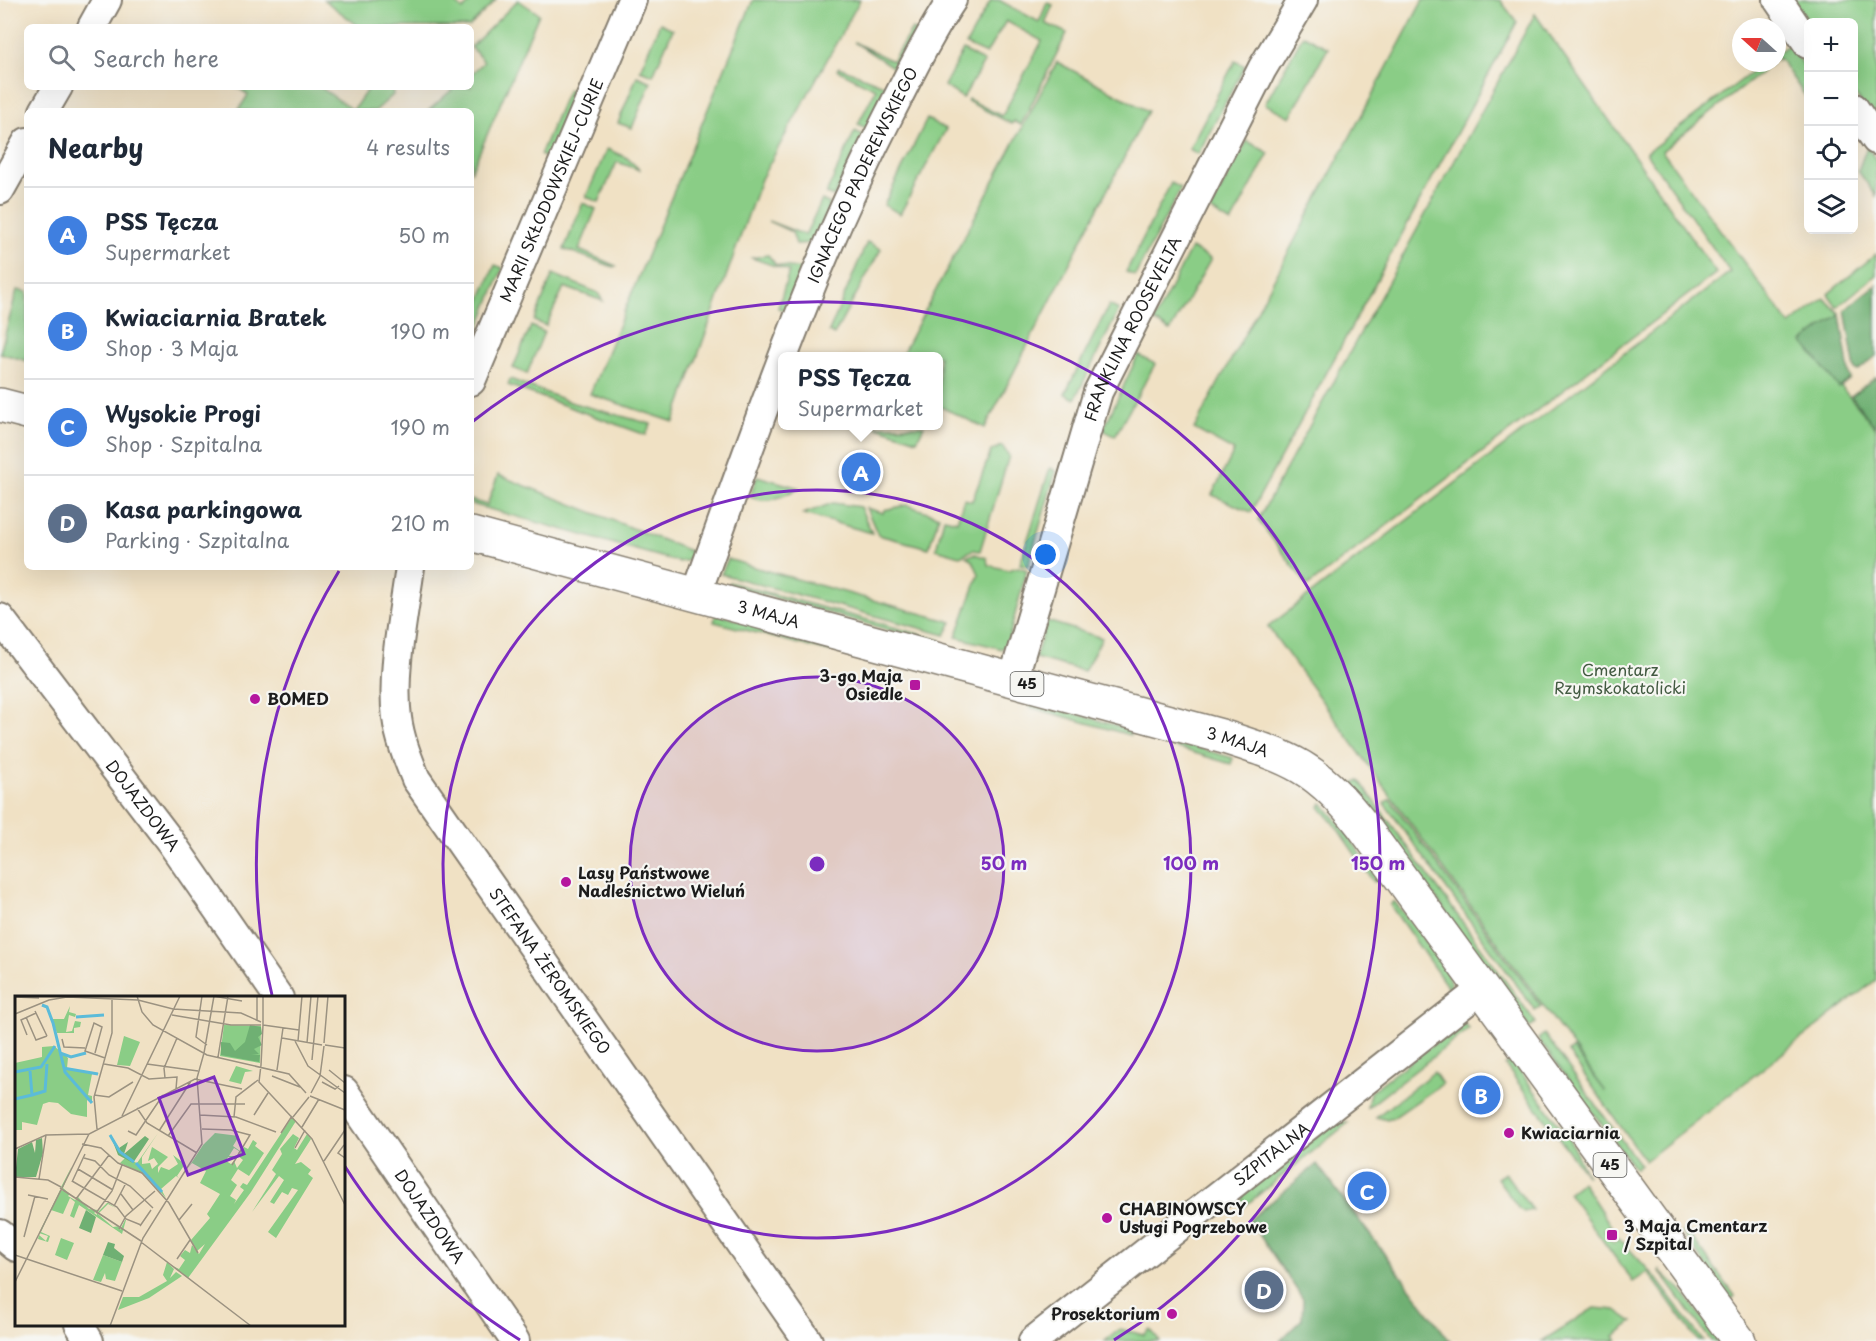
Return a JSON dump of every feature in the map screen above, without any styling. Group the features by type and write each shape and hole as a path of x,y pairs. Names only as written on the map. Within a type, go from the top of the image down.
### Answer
{"main road":[{"path":"0,405 24,411"},
{"name":"3 MAJA","path":"474,535 1221,735 1288,758 1308,769 1348,806 1739,1341"}],"street":[{"path":"94,24 107,0"},
{"name":"MARII SKŁODOWSKIEJ-CURIE","path":"474,374 632,0"},
{"name":"IGNACEGO PADEREWSKIEGO","path":"786,352 834,228 902,88 952,0"},
{"name":"FRANKLINA ROOSEVELTA","path":"1013,680 1098,392 1256,79 1303,0"},
{"path":"1778,0 1804,37"},
{"path":"46,108 56,90"},
{"path":"1858,114 1876,140"},
{"path":"0,190 24,147"},
{"name":"IGNACEGO PADEREWSKIEGO","path":"696,595 778,372"},
{"name":"STEFANA ŻEROMSKIEGO","path":"410,570 399,658 397,717 403,746 416,779 808,1341"},
{"name":"DOJAZDOWA","path":"0,618 170,841 278,996"},
{"name":"SZPITALNA","path":"1033,1341 1482,989"},
{"name":"DOJAZDOWA","path":"345,1092 515,1341"},
{"path":"0,1234 15,1246"},
{"path":"80,1326 89,1341"}],"green space":[{"path":"324,0 453,0 463,10 472,0 496,0 472,24 356,24"},
{"path":"518,0 539,14 474,165 474,108 431,108 452,90 474,90 474,71 484,62 474,50 474,44"},
{"path":"753,0 860,0 761,179 674,422 590,394"},
{"path":"991,0 999,0 1039,22 1047,3 1053,5 1045,23 1067,33 1021,125 1014,121 1012,124 967,101 968,99 1002,116 1042,41 1006,21 986,54 966,45"},
{"path":"1423,0 1500,0 1517,22 1251,512 1212,495 1234,451 1194,429"},
{"path":"1789,0 1876,0 1876,126 1858,99 1858,18 1805,18"},
{"path":"1535,14 1716,273 1308,586 1258,520"},
{"path":"660,23 673,29 653,75 640,70"},
{"path":"912,29 918,32 897,70 854,42 892,61"},
{"path":"1303,35 1328,48 1290,117 1265,104"},
{"path":"1790,44 1804,66 1804,94 1786,68 1786,47"},
{"path":"963,50 984,62 963,98 944,86"},
{"path":"1235,61 1245,66 1198,154 1189,149"},
{"path":"1057,62 1148,111 985,428 943,408 943,352 903,352"},
{"path":"839,67 888,87 867,129 858,124 876,89 837,70"},
{"name":"Cmentarz Rzymskokatolicki","path":"1752,72 1762,72 1662,151 1790,325 1824,298 1840,314 1803,342 1876,428 1876,980 1645,1161 1568,1052 1573,1049 1606,1092 1268,627 1730,272 1646,153"},
{"path":"637,76 651,82 632,128 618,123"},
{"path":"568,89 578,93 549,159 540,155"},
{"path":"241,90 324,90 350,108 240,108 248,95"},
{"path":"367,90 392,90 393,95 378,108 354,108"},
{"path":"927,119 946,129 900,214 884,205"},
{"path":"855,131 863,135 834,197 826,194"},
{"path":"1247,141 1269,153 1231,223 1210,210"},
{"path":"1867,146 1876,160 1876,196 1858,171"},
{"path":"607,149 627,158 640,170 617,162 599,202 586,197"},
{"path":"1171,183 1181,188 1135,276 1126,272"},
{"path":"822,200 830,204 814,243 796,244 792,232 768,221 805,235"},
{"path":"583,203 596,209 579,250 616,266 613,267 564,249"},
{"path":"867,242 881,249 834,335 829,332"},
{"path":"1191,248 1211,259 1170,331 1154,321"},
{"path":"1876,254 1876,275 1837,307 1828,294"},
{"path":"768,255 776,265 803,269 787,311 778,308 789,271 752,258"},
{"path":"495,265 503,268 476,335 474,334 474,314"},
{"path":"553,274 598,293 603,301 564,287 546,326 534,321"},
{"path":"1876,285 1876,356 1858,371 1855,370 1845,310"},
{"path":"17,290 24,291 24,360 0,353"},
{"path":"1109,305 1119,310 1075,399 1065,394"},
{"path":"1840,314 1850,379 1839,388 1803,342"},
{"path":"531,326 544,332 527,374 513,368"},
{"path":"1138,355 1155,364 1115,436 1103,430"},
{"path":"1876,377 1876,428 1851,396"},
{"path":"510,379 573,403 651,424 646,435 508,385"},
{"path":"886,430 922,430 917,440"},
{"path":"1002,446 1009,456 980,551 973,550 960,556 936,549 944,518 957,521 964,499 972,501 991,451"},
{"path":"1050,468 1056,471 1028,566 1020,564"},
{"path":"498,475 695,553 690,560 679,562 474,505 474,501 487,505"},
{"path":"757,476 799,488 775,499 763,500 750,497"},
{"path":"833,503 860,507 872,533 803,514"},
{"path":"907,505 939,516 929,548 878,535 866,508 883,513 884,510"},
{"path":"975,554 987,558 988,565 1008,570 1018,567 1027,570 1008,641 1002,649 956,637 979,574 973,561 966,556"},
{"path":"728,559 952,622 945,635 721,574"},
{"path":"729,582 941,640 938,644 729,585"},
{"path":"716,614 833,646 830,652 714,622"},
{"path":"1047,621 1102,638 1084,671 1035,658"},
{"path":"1033,701 1131,730 1130,735 1030,707"},
{"path":"1152,735 1233,758 1231,764 1151,740"},
{"path":"1359,780 1536,1023 1529,1027 1353,784"},
{"path":"1390,799 1541,1006 1535,1010 1384,803"},
{"path":"1322,803 1337,820 1379,879 1374,882 1320,807"},
{"path":"1394,901 1419,932 1446,972 1451,992 1390,905"},
{"path":"1463,1022 1469,1029 1367,1108 1370,1092"},
{"path":"1544,1034 1640,1165 1635,1169 1538,1039"},
{"path":"1512,1060 1568,1137 1587,1176 1505,1065"},
{"path":"1434,1072 1442,1084 1393,1118 1387,1120 1376,1117"},
{"path":"1336,1121 1348,1123 1242,1208 1243,1193"},
{"path":"1317,1164 1450,1341 1280,1341 1302,1319 1303,1299 1249,1220"},
{"path":"1505,1173 1532,1210 1524,1212 1519,1209 1497,1178"},
{"path":"1582,1182 1611,1226 1604,1231 1613,1243 1619,1238 1656,1278 1703,1341 1698,1341 1648,1272 1633,1282 1568,1193"},
{"path":"1686,1229 1735,1296 1731,1300 1682,1232"},
{"path":"1659,1270 1682,1291 1719,1341 1711,1341"},
{"path":"1594,1308 1616,1310 1633,1322 1614,1336 1617,1341 1542,1341"},
{"path":"1120,1329 1144,1335 1150,1329 1160,1341 1105,1341"}],"place":[{"name":"PSS Tęcza","path":"861,472"},
{"name":"3-go Maja Osiedle","path":"915,685"},
{"name":"BOMED","path":"255,699"},
{"name":"Lasy Państwowe Nadleśnictwo Wieluń","path":"566,882"},
{"name":"Kwiaciarnia Bratek","path":"1481,1095"},
{"name":"Kwiaciarnia","path":"1509,1133"},
{"name":"Wysokie Progi","path":"1367,1191"},
{"name":"CHABINOWSCY Usługi Pogrzebowe","path":"1107,1218"},
{"name":"3 Maja Cmentarz / Szpital","path":"1612,1235"},
{"name":"Kasa parkingowa","path":"1264,1290"},
{"name":"Prosektorium","path":"1172,1314"}]}
